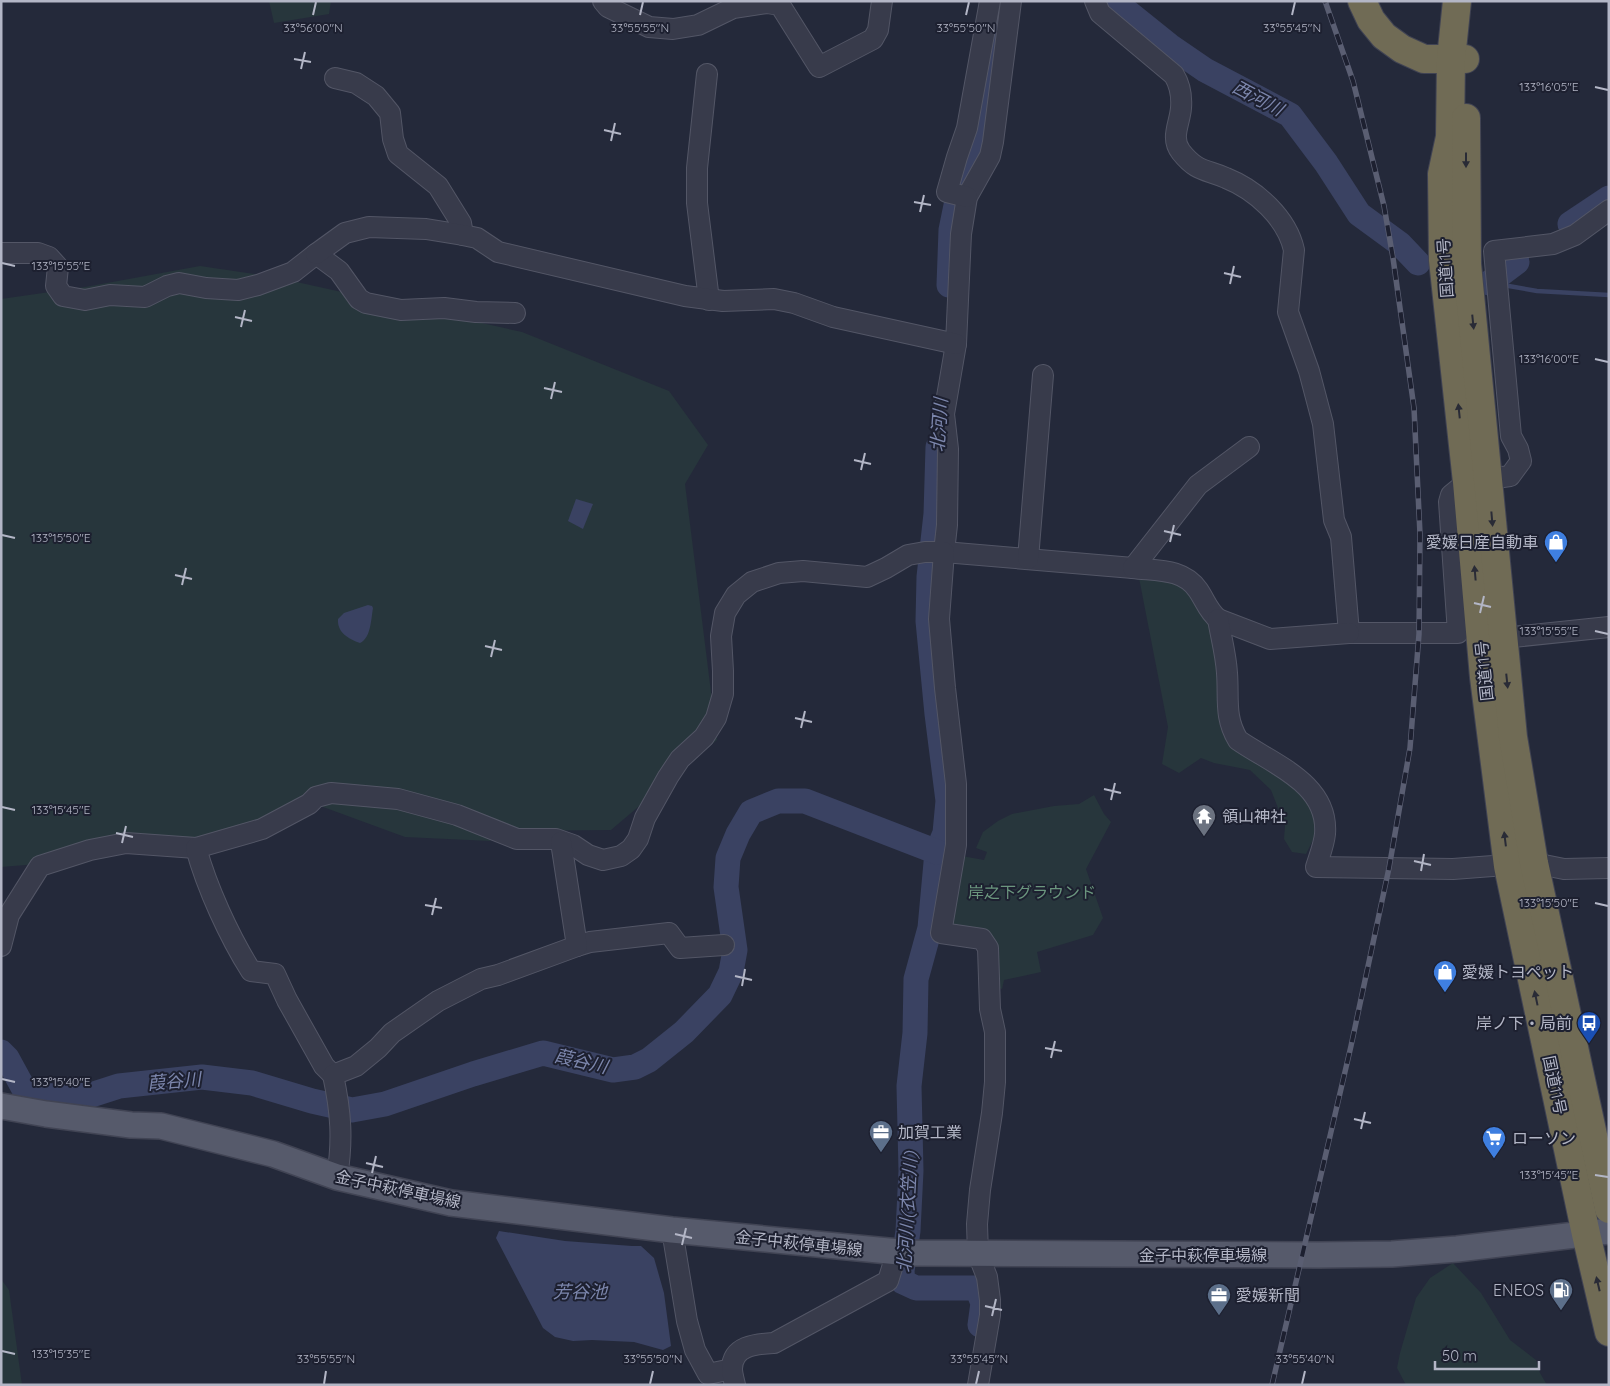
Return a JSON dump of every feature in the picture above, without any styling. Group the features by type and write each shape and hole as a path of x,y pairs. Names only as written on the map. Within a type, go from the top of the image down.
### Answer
{"highway":[{"path":"1362,1 1371,20 1384,36 1402,49 1424,59 1458,59"},
{"name":"国道11号","path":"1457,1 1458,59"},
{"name":"国道11号","path":"1464,1 1450,137 1442,174 1443,260 1503,638 1513,737 1521,864 1609,1209"},
{"name":"国道11号","path":"1478,481 1484,676 1597,1233 1609,1332"}],"main road":[{"name":"金子中萩停車場線","path":"1,1106 131,1125 161,1126 273,1154 337,1177 450,1203 672,1230 902,1253 1392,1254 1457,1249 1597,1233"}],"street":[{"path":"602,1 608,7 649,27 673,29 698,25 733,8 768,3 780,5 818,67 873,39 878,30 882,1"},
{"path":"959,195 947,192 967,128 990,1"},
{"path":"978,1385 990,1315 990,1300 987,1277 978,1254 977,1224 995,1082 995,1032 990,1009 988,948 985,942 982,939 941,933 956,845 956,784 945,688 935,552 948,525 948,449 944,414 949,342 961,234 959,195 990,156 994,142 1011,1"},
{"path":"1095,1 1100,13 1174,75 1180,84 1181,109 1175,134 1179,149 1189,162 1199,169 1228,179 1258,197 1273,211 1292,241 1294,250 1288,312 1309,371 1323,424 1334,520 1341,537 1349,633"},
{"path":"707,74 698,168 697,203 709,300"},
{"path":"335,78 356,83 376,96 390,113 393,139 398,154 438,186 460,224 463,235"},
{"path":"1,946 9,916 40,866 90,850 126,843 196,848 262,829 309,804 316,797 331,793 398,799 457,815 517,839 556,839 573,845 588,855 603,860 621,856 630,850 638,839 645,818 680,759 704,737 716,718 723,694 724,671 720,636 725,613 736,594 752,582 779,573 803,571 867,577 908,555 935,552 1133,568 1182,575 1190,580 1199,591 1212,614 1218,619 1270,639 1349,633 1458,633 1449,502 1451,495 1478,481 1510,476 1521,461 1511,436 1494,250 1553,244 1575,235 1609,210"},
{"path":"1,253 38,253 49,257 58,267 56,286 62,296 84,300 110,295 145,297 167,286 179,283 206,288 238,290 258,285 293,272 345,233 368,227 426,229 477,238 498,252 685,296 723,301 774,299 794,303 833,317 949,342"},
{"path":"316,254 339,271 359,299 366,303 401,310 444,308 476,312 515,313"},
{"path":"1028,559 1043,375"},
{"path":"1133,568 1198,485 1249,447"},
{"path":"1218,619 1225,654 1228,715 1231,729 1238,740 1308,786 1320,804 1324,817 1325,834 1316,867 1453,869 1521,864 1564,869 1609,868"},
{"path":"1503,638 1609,627"},
{"path":"561,842 577,946"},
{"path":"196,848 218,908 241,955 251,971 274,974 324,1066 337,1094 341,1150 337,1177"},
{"path":"337,1094 356,1066 378,1048 392,1033 438,1001 481,979 590,942 669,933 680,948 724,945"},
{"path":"672,1230 687,1321 695,1350 708,1374 733,1377 734,1357 742,1348 774,1343 888,1281 902,1253"}],"green space":[{"path":"269,1 331,1 329,14 274,23"},
{"path":"200,266 274,277 522,332 669,391 708,445 685,484 717,740 611,830 497,831 490,841 405,837 315,804 191,845 130,837 38,864 1,867 1,299 85,287"},
{"path":"1139,578 1160,578 1190,591 1210,630 1216,633 1220,726 1224,736 1228,736 1302,790 1315,820 1315,836 1306,854 1292,852 1284,839 1285,826 1271,790 1250,770 1214,763 1201,758 1179,773 1162,764 1168,727"},
{"name":"岸之下グラウンド","path":"1094,795 1104,814 1111,822 1086,869 1103,918 1093,935 1037,952 1041,972 1004,980 1002,989 996,987 994,943 950,927 962,856 984,860 987,852 976,848 983,832 1012,814 1054,806 1079,804"},
{"path":"1453,1263 1481,1293 1510,1340 1536,1360 1540,1373 1547,1385 1406,1385 1397,1368 1416,1298 1430,1278"},
{"path":"1,1279 9,1290 22,1385 1,1385"}],"water":[{"path":"576,499 593,504 583,529 568,521"},
{"path":"368,605 373,608 370,628 364,641 360,643 342,632 339,628 338,619 344,613"},
{"name":"芳谷池","path":"499,1231 565,1241 641,1246 654,1258 664,1293 671,1346 663,1350 634,1342 573,1341 555,1337 543,1328 496,1238"}],"waterway":[{"name":"西河川","path":"1114,1 1170,46 1205,70 1290,115 1326,163 1359,214 1400,244 1418,263"},
{"name":"北河川","path":"949,285 951,230 961,181 976,144 987,105 997,11"},
{"name":"西河川","path":"1570,224 1609,198"},
{"name":"西河川","path":"1489,283 1517,262"},
{"path":"1503,285 1537,291 1609,295"},
{"name":"北河川(衣笠川)","path":"938,447 936,514 929,577 928,621 948,801 945,833 937,852 930,928 916,979 915,1033 909,1086 911,1171 908,1231 902,1271 903,1282 916,1288 977,1288 983,1303 980,1325"},
{"name":"葭谷川","path":"1,1052 7,1058 25,1091 41,1096 91,1095 119,1086 202,1077 252,1083 312,1101 352,1110 385,1104 473,1074 543,1053 613,1070 635,1067 649,1060 684,1032 720,995 731,972 735,950 726,887 728,858 738,834 751,812 778,801 805,801 937,852"}],"railway":[{"path":"1272,1385 1351,1046 1389,868 1410,748 1419,634 1420,534 1414,408 1393,258 1384,206 1353,81 1325,1"}],"place":[{"name":"愛媛日産自動車","path":"1556,563"},
{"name":"領山神社","path":"1204,837"},
{"name":"愛媛トヨペット","path":"1445,993"},
{"name":"岸ノ下・局前","path":"1589,1044"},
{"name":"加賀工業","path":"881,1153"},
{"name":"ローソン","path":"1494,1159"},
{"name":"ENEOS","path":"1561,1311"},
{"name":"愛媛新聞","path":"1219,1316"}]}
